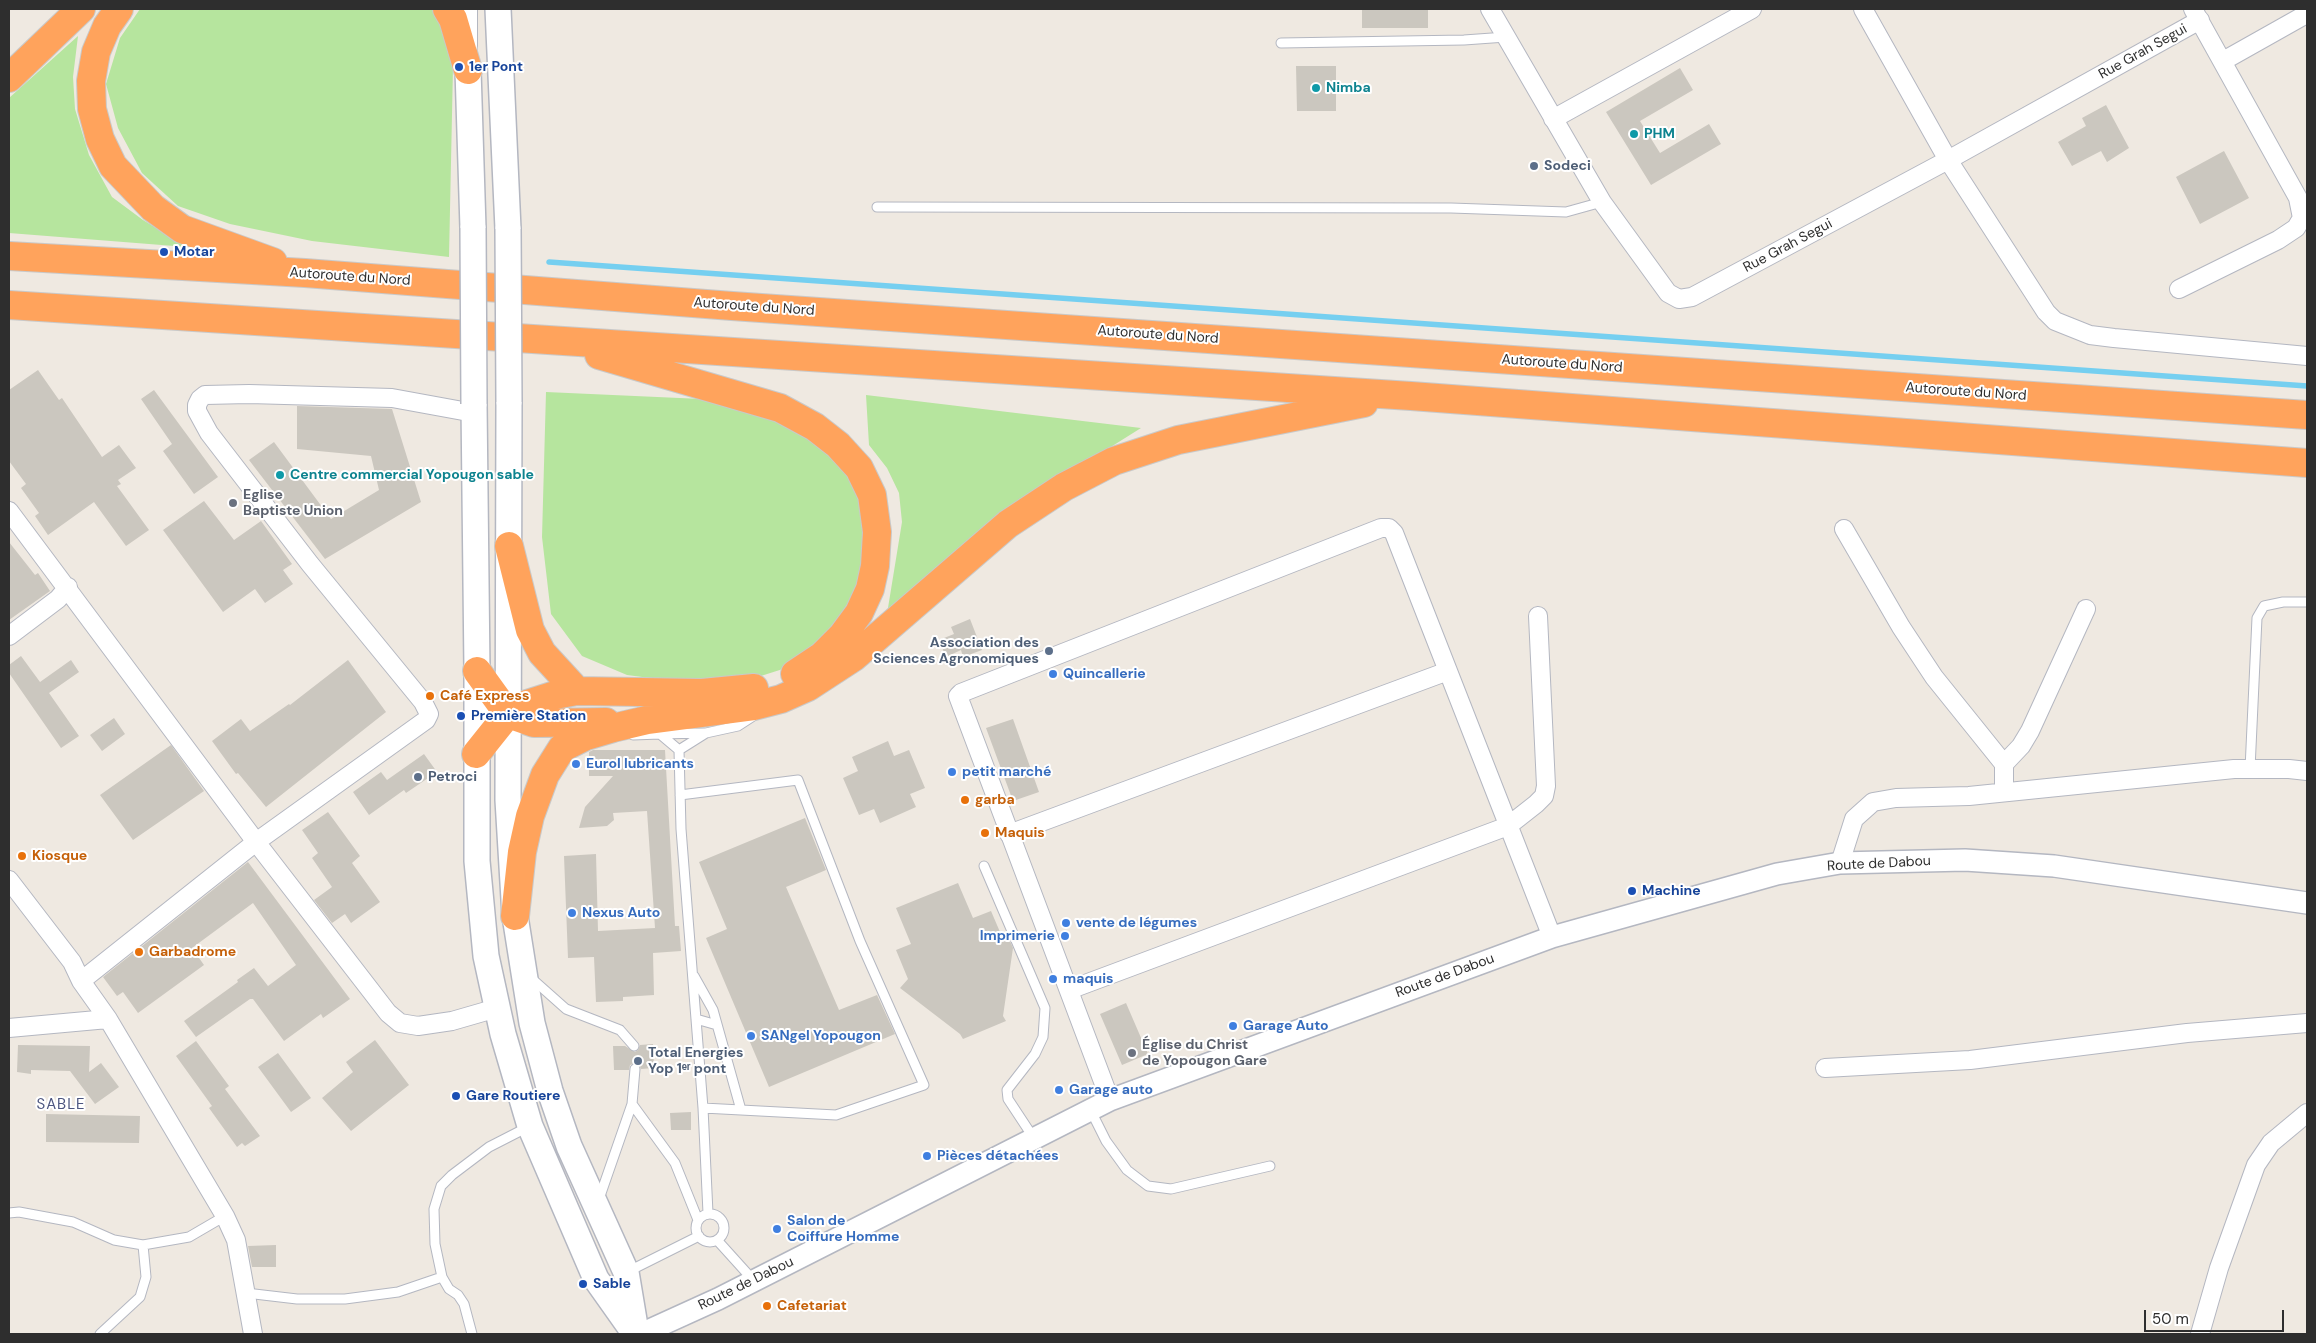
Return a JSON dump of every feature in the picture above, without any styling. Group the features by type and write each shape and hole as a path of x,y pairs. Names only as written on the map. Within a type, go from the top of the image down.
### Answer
{"highway":[{"path":"9,78 81,9"},
{"path":"119,9 107,26 96,52 91,81 92,109 100,139 113,166 153,208 182,229 305,273"},
{"path":"447,9 453,19 468,70"},
{"name":"Autoroute du Nord","path":"9,256 305,273 732,306 2307,415"},
{"path":"9,305 554,342 1411,396 2307,463"},
{"path":"476,754 508,714 527,704 577,691 702,693 766,686 792,675 822,656 842,636 859,613 870,589 875,566 877,532 872,496 859,468 838,444 815,427 780,408 554,342"},
{"path":"515,916 522,852 530,816 545,775 562,748 586,736 654,727 754,706 781,699 808,687 854,657 1008,524 1064,487 1114,461 1178,440 1345,406 1411,396"},
{"path":"509,546 530,630 542,653 577,691"},
{"path":"477,671 508,714 534,723 654,727"}],"main road":[{"path":"498,9 508,229 508,800 515,916 532,1023 550,1091 569,1146 595,1208 626,1272 636,1334"},
{"path":"468,70 473,228 477,860 486,956 497,1008 530,1126 596,1279 636,1334"}],"street":[{"path":"468,9 468,70"},
{"name":"Rue Grah Segui","path":"1490,9 1602,202 1668,293 1679,299 1692,297 1948,160 2196,15"},
{"path":"1553,119 1752,9"},
{"path":"1863,9 1948,160 2046,312 2055,322 2090,334 2114,338 2307,356"},
{"path":"2179,290 2278,240 2296,228 2302,218 2298,198 2196,15"},
{"path":"2222,60 2303,16"},
{"path":"81,981 256,842 426,720 429,714 423,702 310,564 209,433 197,405 205,395 212,395 392,398 474,408"},
{"path":"9,510 256,842 388,1013 400,1023 418,1026 452,1021 497,1008"},
{"path":"1110,1100 958,700 961,693 1381,528 1389,528 1394,533 1552,937"},
{"path":"1844,529 1901,627 1930,670 2004,764 2004,792"},
{"path":"9,636 58,599 68,587"},
{"path":"2004,764 2021,746 2030,731 2086,609"},
{"path":"1069,990 1508,826 1544,796 1546,786 1538,616"},
{"path":"1009,834 1448,671"},
{"path":"1840,863 1854,819 1872,802 1896,798 2004,792 2250,769 2288,768 2307,771"},
{"name":"Route de Dabou","path":"642,1334 1035,1140 1110,1100 1552,937 1777,874 1840,863 1965,860 2054,866 2307,903"},
{"path":"9,880 72,962 81,981 108,1019 225,1216 236,1240 253,1334"},
{"path":"9,1028 108,1019"},
{"path":"1825,1068 1970,1060 2187,1033 2307,1023"},
{"path":"2200,1334 2219,1268 2256,1165 2271,1143 2307,1113"}],"lane":[{"path":"1281,43 1464,40 1506,37"},
{"path":"877,206 1451,208 1566,212 1602,202"},
{"path":"2250,769 2257,618 2264,606 2283,602 2307,602"},
{"path":"654,727 706,733 738,726 781,699"},
{"path":"654,727 679,750 680,795 703,1108 708,1214"},
{"path":"679,750 706,733"},
{"path":"680,795 798,780 860,941 924,1084 836,1115 703,1108"},
{"path":"984,866 1045,1008 1043,1037 1035,1054 1007,1090 1008,1099 1035,1140"},
{"path":"523,971 566,1009 620,1030 634,1046"},
{"path":"692,972 713,1010 741,1110"},
{"path":"696,1019 717,1025"},
{"path":"595,1208 632,1104 635,1069"},
{"path":"632,1104 675,1163 698,1220 696,1225 699,1236 704,1240 717,1240 754,1280"},
{"path":"1091,1110 1106,1141 1127,1170 1148,1186 1171,1189 1270,1166"},
{"path":"472,1334 464,1304 458,1294 449,1289 442,1278 435,1244 434,1209 441,1186 489,1147 530,1126"},
{"path":"9,1213 19,1212 73,1222 114,1240 143,1245 189,1237 225,1216"},
{"path":"698,1220 708,1214 718,1216 724,1226 724,1231 717,1240"},
{"path":"626,1272 699,1236"},
{"path":"100,1334 140,1297 146,1278 143,1245"},
{"path":"246,1293 297,1300 345,1299 398,1292 442,1278"}],"green space":[{"path":"140,9 438,9 453,67 449,257 312,241 230,224 178,206 142,173 118,128 106,84 120,38"},
{"path":"78,36 73,77 75,109 89,155 112,197 143,220 187,247 9,233 9,98"},
{"path":"546,392 724,400 779,417 835,451 866,500 862,590 818,648 786,668 742,682 673,681 627,675 582,656 551,614 542,537"},
{"path":"866,395 1141,428 1047,487 887,614 902,522 899,493 887,468 869,445"}],"building":[{"path":"1362,9 1428,9 1428,28 1362,28"},
{"name":"Nimba","path":"1296,66 1336,66 1336,111 1297,111"},
{"name":"PHM","path":"1680,68 1693,90 1640,121 1660,153 1709,124 1721,144 1651,185 1606,112"},
{"path":"2106,105 2129,148 2107,162 2101,151 2072,166 2058,142 2086,126 2082,118"},
{"path":"2224,151 2249,198 2200,224 2176,177"},
{"path":"38,370 59,400 62,398 102,457 119,445 136,468 118,480 121,484 117,486 149,530 126,546 94,502 48,535 35,516 39,513 21,488 26,484 9,461 9,390"},
{"path":"154,390 218,477 194,494 163,451 172,444 141,399"},
{"name":"Centre commercial Yopougon sable","path":"297,406 392,409 421,502 325,559 249,460 274,442 331,519 379,490 371,456 297,449"},
{"path":"204,501 234,540 261,521 292,564 283,570 293,584 265,603 255,589 223,612 163,530"},
{"path":"9,542 35,575 38,573 50,591 9,620"},
{"path":"970,619 982,650 963,657 961,650 946,657 939,640 954,634 951,627"},
{"path":"21,656 40,682 71,660 79,672 49,693 79,736 61,748 9,673 9,665"},
{"path":"348,660 386,712 266,807 238,773 236,774 212,741 241,719 250,731 290,705"},
{"path":"114,718 125,734 102,751 90,735"},
{"path":"1013,719 1039,792 1013,801 986,728"},
{"path":"888,741 894,756 909,750 925,788 910,794 916,807 880,823 874,809 859,815 843,778 858,771 852,757"},
{"path":"171,745 204,791 133,840 100,795"},
{"path":"593,750 665,750 675,926 679,926 681,951 653,953 654,995 623,997 623,1001 596,1002 594,957 568,958 564,856 596,854 598,931 655,928 647,811 613,813 614,820 607,826 579,828 585,807 613,776 589,776 589,752"},
{"path":"424,754 437,772 406,793 404,790 369,815 353,792 381,772 387,780"},
{"path":"328,812 360,856 352,863 380,902 351,923 345,914 332,923 314,900 332,887 312,858 318,853 302,830"},
{"path":"805,818 826,870 786,887 839,1010 877,995 895,1034 769,1087 706,938 727,929 699,862"},
{"path":"248,862 350,999 323,1018 321,1014 284,1041 253,999 250,999 196,1037 184,1021 238,982 237,980 254,968 268,986 296,965 253,903 192,948 204,965 138,1013 123,992 117,996 103,977"},
{"path":"958,883 973,918 991,911 1003,939 1009,939 1013,948 1003,1016 1006,1021 963,1039 960,1034 900,988 908,979 896,950 911,944 896,908"},
{"path":"1126,1003 1148,1054 1122,1065 1100,1014"},
{"path":"375,1040 409,1085 351,1131 322,1098 353,1072 346,1062"},
{"path":"196,1041 229,1086 225,1089 260,1136 245,1146 242,1143 237,1147 209,1108 212,1106 176,1056"},
{"path":"653,1044 654,1068 641,1069 639,1064 635,1063 630,1065 629,1070 614,1070 613,1046 625,1046 635,1052 640,1045"},
{"path":"18,1045 90,1046 89,1072 101,1063 119,1087 95,1104 70,1071 31,1070 31,1074 17,1072"},
{"path":"278,1053 311,1098 291,1112 258,1067"},
{"path":"691,1112 691,1130 671,1130 670,1113"},
{"path":"46,1114 140,1116 139,1143 46,1142"},
{"path":"276,1245 276,1267 252,1267 248,1246"}],"waterway":[{"path":"549,262 2307,386"}],"place":[{"name":"1er Pont","path":"459,67"},
{"name":"Nimba","path":"1316,88"},
{"name":"PHM","path":"1634,134"},
{"name":"Sodeci","path":"1534,166"},
{"name":"Motar","path":"164,252"},
{"name":"Centre commercial Yopougon sable","path":"280,475"},
{"name":"Eglise Baptiste Union","path":"233,503"},
{"name":"Association des Sciences Agronomiques","path":"1049,651"},
{"name":"Quincallerie","path":"1053,674"},
{"name":"Café Express","path":"430,696"},
{"name":"Première Station","path":"461,716"},
{"name":"Eurol lubricants","path":"576,764"},
{"name":"petit marché","path":"952,772"},
{"name":"Petroci","path":"418,777"},
{"name":"garba","path":"965,800"},
{"name":"Maquis","path":"985,833"},
{"name":"Kiosque","path":"22,856"},
{"name":"Machine","path":"1632,891"},
{"name":"Nexus Auto","path":"572,913"},
{"name":"vente de légumes","path":"1066,923"},
{"name":"Imprimerie","path":"1065,936"},
{"name":"Garbadrome","path":"139,952"},
{"name":"maquis","path":"1053,979"},
{"name":"Garage Auto","path":"1233,1026"},
{"name":"SANgel Yopougon","path":"751,1036"},
{"name":"Église du Christ de Yopougon Gare","path":"1132,1053"},
{"name":"Total Energies Yop 1ᵉʳ pont","path":"638,1061"},
{"name":"Garage auto","path":"1059,1090"},
{"name":"Gare Routiere","path":"456,1096"},
{"name":"Pièces détachées","path":"927,1156"},
{"name":"Salon de Coiffure Homme","path":"777,1229"},
{"name":"Sable","path":"583,1284"},
{"name":"Cafetariat","path":"767,1306"}],"district":[{"name":"SABLE","path":"61,1105"}]}
